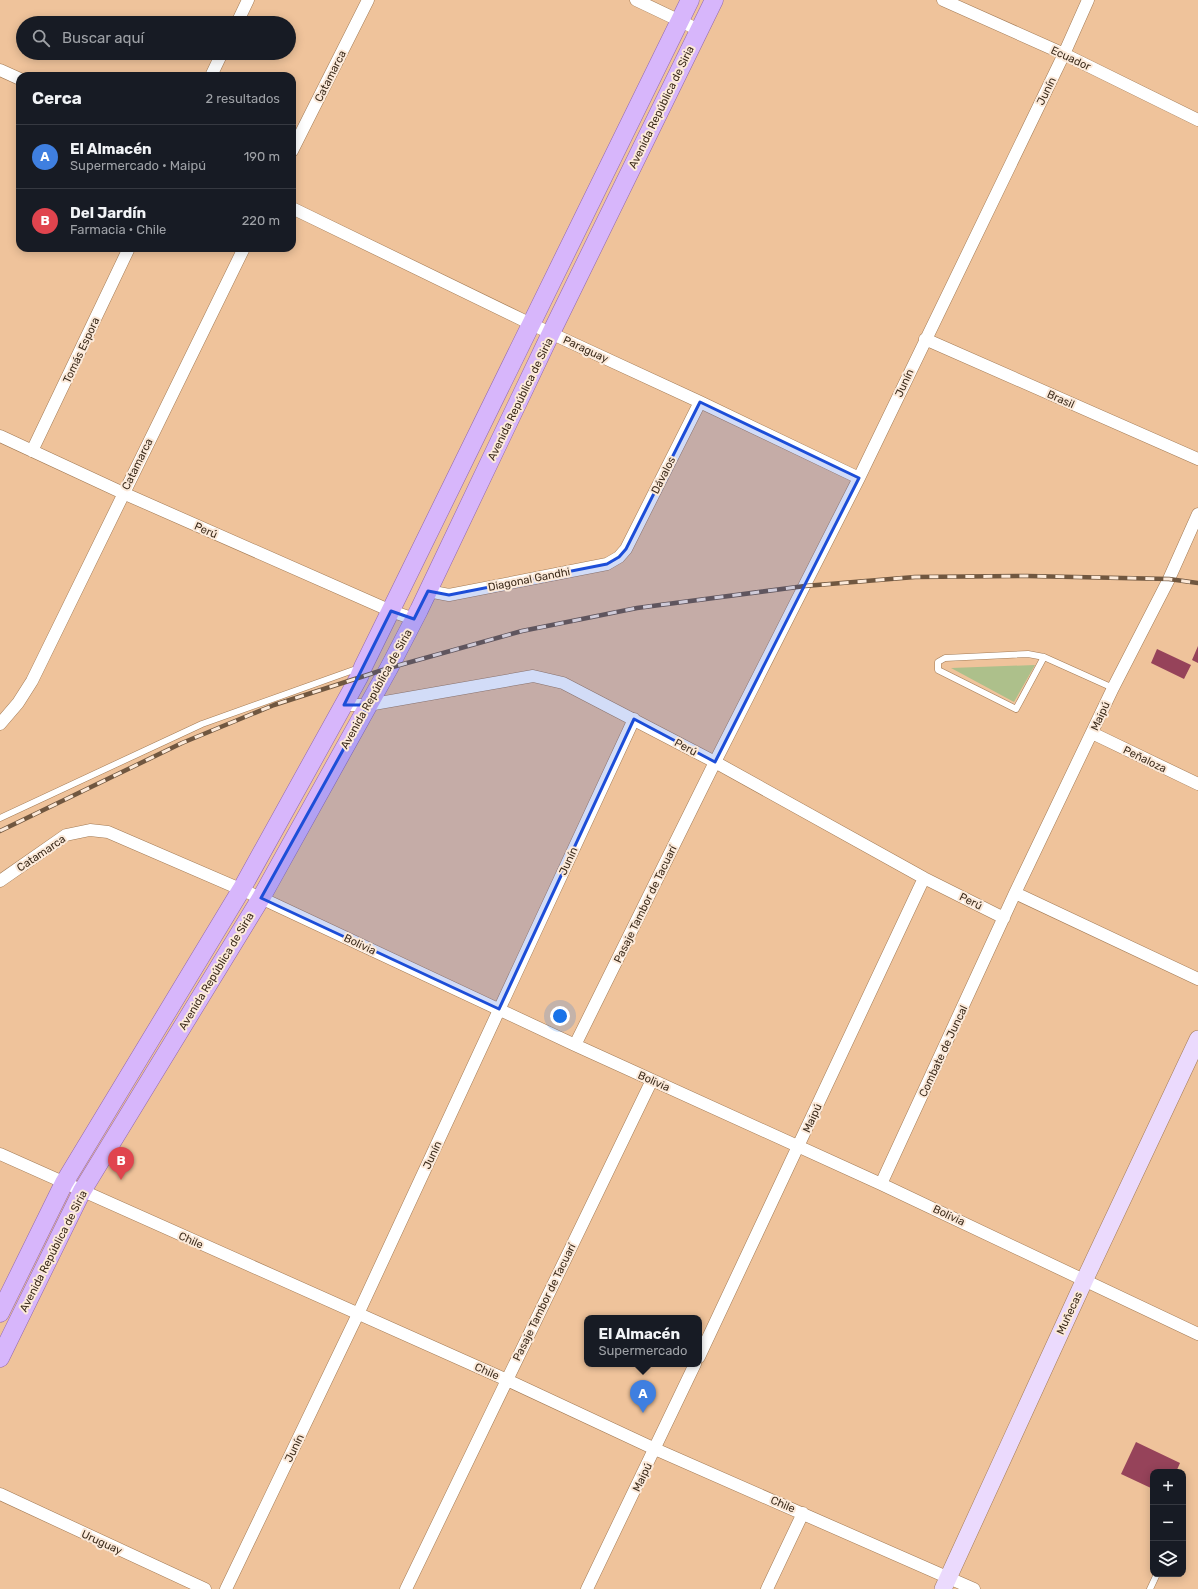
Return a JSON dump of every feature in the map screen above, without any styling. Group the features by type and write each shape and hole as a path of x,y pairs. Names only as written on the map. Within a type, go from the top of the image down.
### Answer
{"main road":[{"name":"Avenida República de Siria","path":"0,1313 64,1183 241,890 359,677 690,0"},
{"name":"Avenida República de Siria","path":"0,1358 82,1191 261,898 414,619 551,333 714,0"}],"street":[{"path":"240,16 248,0"},
{"name":"Catamarca","path":"296,143 368,0"},
{"path":"636,0 699,30"},
{"name":"Ecuador","path":"943,0 1064,54 1198,120"},
{"name":"Junín","path":"715,762 858,478 1064,54 1088,0"},
{"path":"213,72 219,60"},
{"path":"0,70 16,77"},
{"name":"Paraguay","path":"296,210 531,324 700,402 858,478"},
{"name":"Tomás Espora","path":"32,451 127,252"},
{"name":"Catamarca","path":"0,724 18,703 32,681 242,252"},
{"name":"Brasil","path":"925,339 1198,459"},
{"name":"Dávalos","path":"626,549 700,402"},
{"name":"Perú","path":"0,436 123,493 390,611 414,619"},
{"name":"Maipú","path":"1004,918 1113,688 1193,534 1198,514"},
{"name":"Diagonal Gandhi","path":"428,591 449,595 607,564 619,557 626,549"},
{"name":"Perú","path":"344,705 368,705 533,676 564,682 715,762 924,878 1004,918"},
{"name":"Junín","path":"226,1589 358,1314 634,719"},
{"name":"Peñaloza","path":"1092,734 1198,784"},
{"name":"Pasaje Tambor de Tacuarí","path":"575,1045 715,762"},
{"name":"Catamarca","path":"0,881 66,835 90,830 108,832"},
{"name":"Bolivia","path":"108,832 261,898 575,1045 881,1184 1085,1279 1198,1334"},
{"name":"Maipú","path":"702,1350 924,878"},
{"path":"1015,894 1198,979"},
{"name":"Combate de Juncal","path":"881,1184 1004,918"},
{"name":"Muñecas","path":"946,1583 1085,1279 1198,1039"},
{"name":"Pasaje Tambor de Tacuarí","path":"406,1589 652,1080"},
{"name":"Chile","path":"0,1154 506,1380 655,1449 802,1513 946,1583 974,1589"},
{"name":"Maipú","path":"587,1589 694,1367"},
{"name":"Uruguay","path":"0,1494 205,1589"},
{"path":"767,1589 802,1513"}],"lane":[{"path":"1044,657 1016,709 938,670 938,662 945,658 1028,654 1044,657 1113,688"},
{"path":"0,818 202,724 363,667"},
{"path":"1150,1589 1156,1577"}],"highlighted area":[{"path":"700,402 859,478 715,762 634,719 499,1009 261,898 368,705 344,705 391,611 414,619 428,591 449,595 607,564 619,557 626,549"}],"green space":[{"path":"1035,665 1014,702 951,668"}],"building":[{"path":"1198,646 1198,663 1192,660"},
{"path":"1157,649 1191,665 1184,679 1151,663"},
{"path":"1136,1442 1180,1463 1177,1469 1150,1469 1150,1488 1121,1474"}],"railway":[{"path":"0,831 182,743 274,705 389,668 522,631 637,608 805,586 915,577 1027,576 1169,579 1198,583"}],"place":[{"name":"Del Jardín","path":"121,1180"},
{"name":"El Almacén","path":"643,1413"}]}
